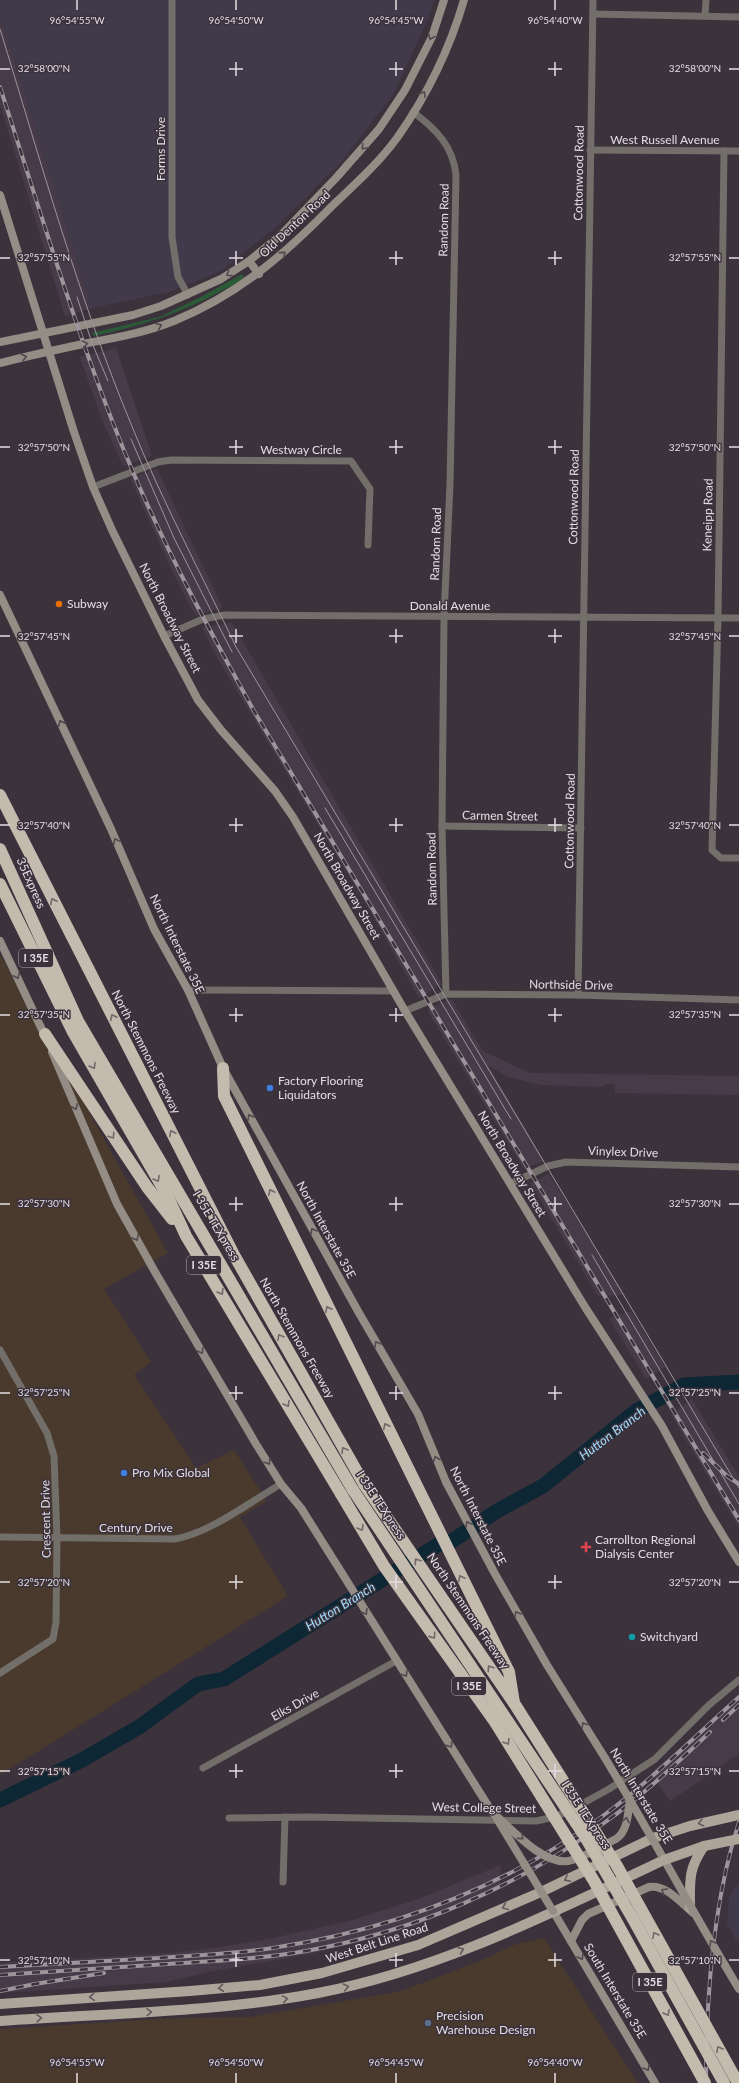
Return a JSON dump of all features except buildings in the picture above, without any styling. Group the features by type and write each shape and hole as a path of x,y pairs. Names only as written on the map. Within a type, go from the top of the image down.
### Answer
{"highway":[{"name":"North Stemmons Freeway","path":"0,795 234,1255 359,1487 514,1703 617,1866 738,2083"},
{"name":"35Express","path":"0,849 36,928"},
{"name":"I 35E","path":"0,884 73,1032 168,1197 186,1236 384,1566 495,1722 594,1881 705,2083"},
{"name":"I 35E TEXpress","path":"36,928 78,1021 359,1487 584,1835 633,1919 724,2083"},
{"path":"45,1034 147,1187 186,1236"},
{"path":"223,1068 224,1096 509,1672 514,1703"}],"main road":[{"name":"Old Denton Road","path":"0,342 43,331 133,314 188,295 221,279 249,261 281,235 331,184 379,129 406,90 432,37 444,0"},
{"name":"Old Denton Road","path":"0,362 148,331 198,310 228,294 259,274 300,238 372,166 398,137 440,64 458,23 464,0"},
{"name":"North Broadway Street","path":"0,195 93,487 164,636 198,700 221,730 275,791 293,817 405,1011 585,1307 634,1380 662,1426 708,1511 739,1562"},
{"path":"249,261 259,274"},
{"name":"North Interstate 35E","path":"0,595 111,829 154,928 188,990 223,1068 359,1313 418,1414 452,1495 484,1554 547,1665 630,1799 664,1860"},
{"path":"0,941 45,1034 117,1204 196,1343 282,1484 300,1508 340,1570 376,1630 553,1911"},
{"path":"492,1812 545,1857 557,1861 568,1861 616,1839 622,1834 630,1799"},
{"name":"West Belt Line Road","path":"0,2004 190,1992 260,1985 304,1977 369,1961 418,1945 541,1892 653,1838 695,1825 739,1815"},
{"path":"0,2021 204,2008 263,2002 308,1995 400,1972 448,1955 553,1911 664,1860 704,1846 739,1839"},
{"path":"692,1911 690,1872 704,1846"},
{"path":"664,1860 692,1911 739,1989"},
{"path":"571,1941 582,1920 588,1914 649,1887 658,1887 666,1891 692,1911"},
{"name":"South Interstate 35E","path":"553,1911 655,2083"},
{"path":"260,1985 263,2002"}],"street":[{"name":"Forms Drive","path":"172,0 172,237 178,277 188,295"},
{"name":"Cottonwood Road","path":"578,995 593,0"},
{"path":"705,16 706,0"},
{"path":"593,14 739,17"},
{"name":"Random Road","path":"413,112 441,136 452,156 456,175 450,484 444,617 442,826 446,994"},
{"name":"West Russell Avenue","path":"590,150 739,151"},
{"name":"Keneipp Road","path":"724,151 718,618 712,850 721,858 739,858"},
{"name":"Westway Circle","path":"93,487 158,462 171,460 351,461 370,489 368,545"},
{"name":"Donald Avenue","path":"164,636 203,619 225,615 739,618"},
{"name":"Carmen Street","path":"442,826 581,828"},
{"path":"188,990 393,991"},
{"name":"Northside Drive","path":"405,1011 446,994 578,995 739,1000"},
{"name":"Vinylex Drive","path":"510,1184 548,1166 566,1162 739,1166"},
{"name":"Crescent Drive","path":"0,1350 48,1433 54,1456 57,1538 56,1622 53,1639 0,1673"},
{"name":"Century Drive","path":"0,1537 175,1539 186,1537 201,1532 282,1484"},
{"name":"Elks Drive","path":"203,1768 396,1661"},
{"name":"West College Street","path":"230,1818 285,1817 536,1821 555,1817 609,1789 655,1759 709,1705 739,1680"},
{"path":"283,1882 285,1817"}],"shaded area":[{"path":"0,0 434,0 429,17 393,95 341,162 276,227 221,271 169,292 92,308 0,15"},
{"path":"0,15 92,308 65,316 0,105"},
{"path":"116,348 152,456 123,466 100,415 80,357"},
{"path":"157,469 223,608 195,616 174,575 130,478"},
{"path":"232,623 442,984 419,998 370,911 217,658 202,627"},
{"path":"0,954 168,1253 104,1289 151,1362 134,1375 196,1468 234,1450 267,1501 240,1517 288,1596 0,1775"},
{"path":"452,999 482,1050 529,1073 739,1076 739,1095 615,1093 615,1084 604,1084 603,1087 541,1085 508,1077 489,1066 544,1161 524,1169 428,1012 429,1008"},
{"path":"549,1174 625,1295 598,1296 530,1183"},
{"path":"631,1311 665,1367 646,1379 609,1318"},
{"path":"692,1399 739,1477 739,1528 671,1415"},
{"path":"739,1696 739,1754 670,1801 651,1773"},
{"path":"501,1865 500,1889 417,1926 353,1944 309,1954 209,1972 167,1982 0,1993 0,1963 172,1953 269,1939 353,1920 418,1899"},
{"path":"739,1882 739,1945 727,1924 729,1897"},
{"path":"544,1938 638,2083 0,2083 0,2029 176,2018 250,2017 404,1990 482,1960 516,1944"}],"green space":[{"path":"242,274 244,277 236,283 175,313 111,332 94,336 92,333 159,317 201,297"}],"waterway":[{"name":"Hutton Branch","path":"0,1800 82,1760 139,1727 198,1684 224,1679 439,1544 449,1543 497,1511 543,1486 636,1411 684,1385 739,1382"}],"tram line":[{"path":"0,29 77,278 112,376 143,453 236,647 739,1488"},
{"path":"77,297 92,343 108,381"},
{"path":"131,439 174,538 232,652"},
{"path":"325,808 511,1119"},
{"path":"592,1255 739,1504"}],"railway":[{"path":"0,87 62,281 114,425 146,503 190,593 254,711 739,1520"},
{"path":"703,1453 727,1476 739,1484"},
{"path":"0,1967 159,1958 259,1950 317,1940 360,1930 403,1917 485,1885 525,1865 563,1843 600,1818 636,1790 739,1697"},
{"path":"723,1720 739,1705"},
{"path":"0,1975 219,1961 289,1954 346,1943 424,1919 500,1887 571,1846 632,1802 672,1768 710,1732"},
{"path":"706,2083 706,2051 710,1985 717,1918 730,1853 739,1822"},
{"path":"0,1991 104,1973"}],"place":[{"name":"Subway","path":"59,604"},
{"name":"Factory Flooring Liquidators","path":"270,1088"},
{"name":"Pro Mix Global","path":"124,1473"},
{"name":"Carrollton Regional Dialysis Center","path":"586,1547"},
{"name":"Switchyard","path":"632,1637"},
{"name":"Precision Warehouse Design","path":"428,2023"}]}
